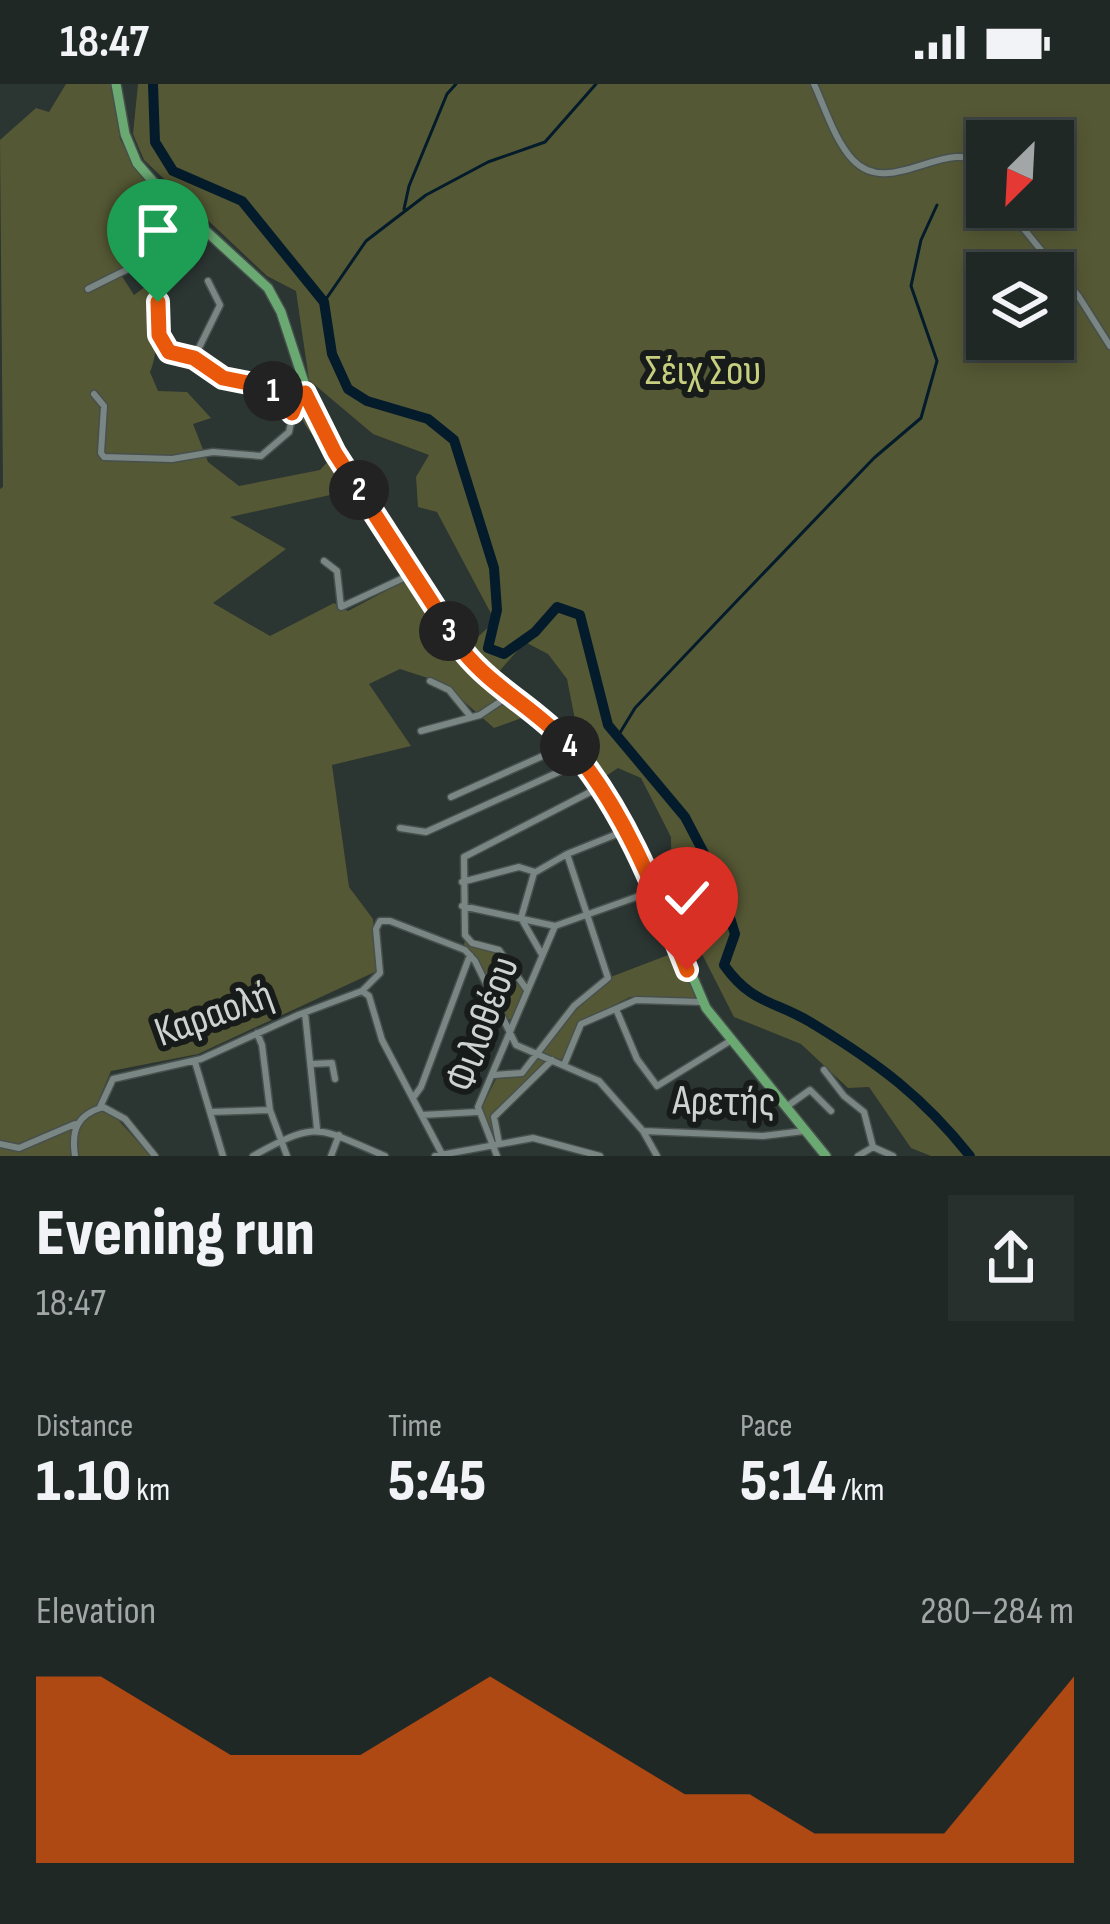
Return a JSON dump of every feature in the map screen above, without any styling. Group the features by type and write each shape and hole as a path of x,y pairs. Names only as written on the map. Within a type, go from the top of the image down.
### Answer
{"main road":[{"path":"116,84 127,141 142,170 268,288 281,312 305,393 328,441 412,574 464,652 568,744 581,762 656,890 702,1002 826,1156"}],"street":[{"path":"814,84 847,152 863,168 886,173 966,156"},
{"path":"1023,228 1079,297 1110,346"},
{"path":"88,289 142,262 162,284 156,314 163,346 175,355 194,358 223,378 274,392 292,413"},
{"path":"194,358 220,305 208,281"},
{"path":"94,394 104,406 101,453 107,458 172,459 213,452 260,456 289,432 298,398 305,393"},
{"path":"324,561 337,571 341,607 412,574"},
{"path":"430,680 449,690 471,717"},
{"path":"421,731 488,712 510,695"},
{"path":"451,797 568,744"},
{"path":"400,828 426,832 581,762"},
{"path":"527,990 499,950 476,944 465,935 462,881 467,852 506,838 598,788"},
{"path":"541,953 521,918 535,872 625,831"},
{"path":"494,1075 520,1074 574,1006 608,979 567,854"},
{"path":"462,881 519,867 535,872"},
{"path":"462,906 555,926 656,890"},
{"path":"600,1156 538,1139 443,1156 382,1040 366,994 377,979 381,958 376,926 383,920 456,944 470,955 517,1046 604,1086 658,1156"},
{"name":"Φιλοθέου","path":"497,1156 477,1112 555,926"},
{"path":"413,1098 470,955"},
{"name":"Καραολή","path":"100,1107 112,1079 194,1061 304,1012 366,994"},
{"path":"564,1065 579,1025 637,1000 702,1002"},
{"path":"616,1010 638,1059 659,1086 730,1041"},
{"path":"304,1012 317,1129"},
{"path":"257,1033 270,1110 287,1156"},
{"path":"495,1144 494,1118 552,1060"},
{"path":"194,1061 223,1156"},
{"path":"312,1064 332,1064 335,1079"},
{"path":"824,1070 868,1119 873,1147"},
{"path":"786,1107 811,1090 831,1111"},
{"path":"0,1144 19,1148 100,1107 121,1114 155,1156"},
{"path":"210,1112 270,1110"},
{"path":"422,1115 477,1112"},
{"path":"75,1156 78,1122"},
{"path":"253,1156 317,1129 386,1156"},
{"name":"Αρετής","path":"643,1131 764,1136 805,1131"},
{"path":"331,1156 339,1135"},
{"path":"858,1156 873,1147"},
{"path":"873,1147 893,1156"}],"green space":[{"path":"66,84 112,84 120,139 141,177 176,207 124,246 130,262 118,270 134,295 153,281 157,285 150,372 158,391 187,392 211,418 193,424 208,462 239,486 320,470 331,458 320,437 315,438 303,420 305,400 353,490 230,517 286,549 213,603 270,636 334,603 348,611 412,577 464,659 527,716 494,728 443,683 400,669 369,684 411,746 332,765 349,887 373,919 377,971 198,1054 111,1071 99,1099 151,1156 0,1156 0,140 36,108 49,112"},
{"name":"Σέιχ Σου","path":"138,84 1110,84 1110,1156 931,1156 911,1148 869,1087 848,1088 801,1044 734,1017 672,895 671,837 641,778 618,768 603,778 580,745 567,679 548,654 525,642 496,675 467,647 495,621 437,512 418,507 416,477 429,455 373,434 309,380 296,291 267,276 144,160 133,134"},
{"path":"465,940 498,954 523,991 512,1019 508,1020"},
{"path":"676,952 698,1000 630,997 579,1023 564,1061 553,1057 493,1115 496,1139 492,1140 480,1111 496,1079 523,1076 587,995 608,978"}],"waterway":[{"path":"153,84 155,142 173,171 242,201 324,302 332,354 348,389 367,401 428,419 454,440 494,568 497,610 488,648 504,654 535,632 557,607 580,615 608,725 685,817 719,882 735,934 724,965 755,995 815,1025 880,1068 935,1116 970,1156"},
{"path":"404,209 447,94 456,84"},
{"path":"324,302 366,241 426,195 488,162 545,142 596,84"},
{"path":"618,736 635,708 732,606 874,458 921,418 937,361 911,286 921,240 937,205"}],"route":[{"path":"158,302 159,335 169,352 194,358 223,378 263,386 292,413 305,393 335,453 464,652 552,728 581,762 640,855 687,970"}]}
